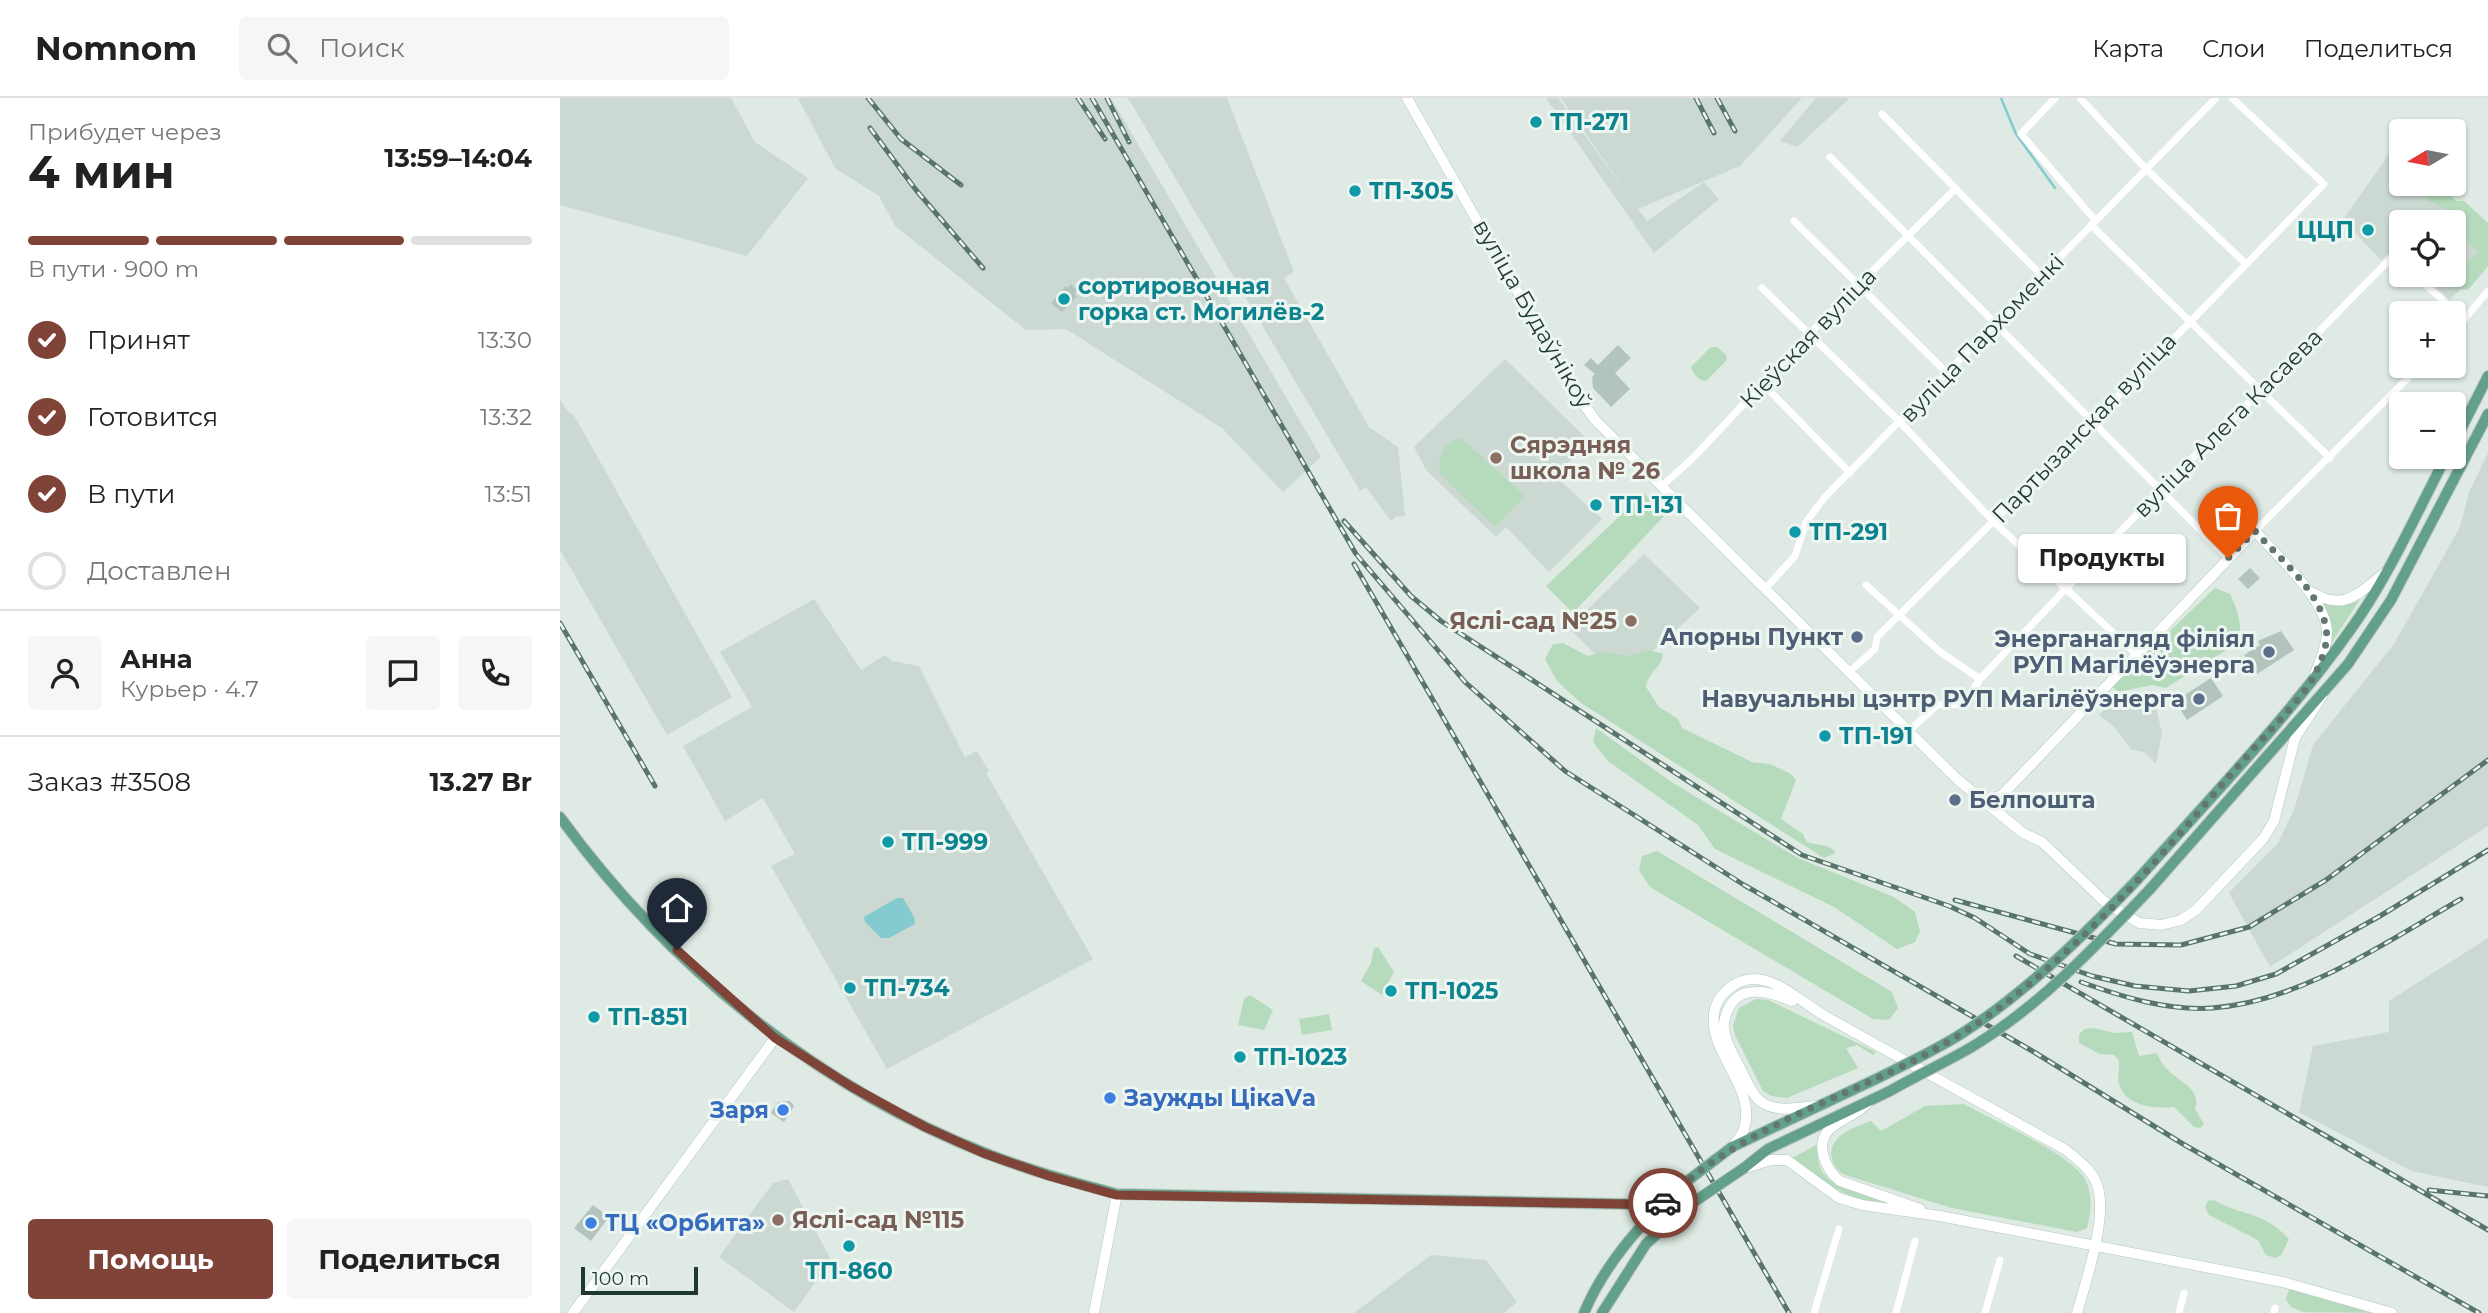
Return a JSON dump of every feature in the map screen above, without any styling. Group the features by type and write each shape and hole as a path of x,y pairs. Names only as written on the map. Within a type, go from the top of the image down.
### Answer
{"main road":[{"name":"вуліца Будаўнікоў","path":"1407,98 1579,399 1596,421 1958,780 2023,833 2042,842 2106,904 2139,923 2161,925 2182,920 2196,910 2263,839 2274,821 2295,738 2314,714 2326,689"},
{"path":"2466,419 2488,376"},
{"path":"1602,1313 1646,1244 1685,1208 1768,1149 1870,1101 1972,1047 2023,1011 2091,952 2151,888 2348,664 2392,600 2488,414"},
{"path":"1584,1313 1591,1297 1635,1230 1674,1191 1732,1147 1875,1079 1961,1034 2015,996 2088,931 2137,880 2312,680 2353,627 2440,469"},
{"path":"1987,803 2003,794 2255,531 2307,590 2322,614 2327,630 2325,650 2312,680"},
{"path":"2307,590 2327,601 2344,602 2385,573"},
{"path":"560,817 622,894 677,950 775,1038 852,1087 925,1127 1027,1168 1116,1195 1625,1204 1659,1207 1675,1218"},
{"path":"1732,1147 1744,1129 1746,1107 1743,1095 1717,1043 1713,1027 1714,1010 1722,994 1736,983 1754,979 1773,984 1818,1012 2066,1150 2087,1168 2098,1187 2101,1211 2091,1265 2077,1313"},
{"path":"1818,1012 1772,993 1753,990 1730,1005 1723,1024 1726,1041 1752,1091 1761,1102 1784,1109 1818,1106"},
{"path":"573,1313 775,1038"},
{"path":"1870,1101 1856,1114 1830,1128 1826,1135 1823,1157 1830,1173 1840,1181 1940,1216"},
{"path":"1744,1168 1771,1160 1787,1160 1839,1198 1862,1205 1940,1216 2283,1282 2392,1313"},
{"path":"1094,1313 1116,1195"},
{"path":"1625,1204 1637,1213 1635,1230"}],"street":[{"path":"2054,98 2021,134 2093,223 2188,321 2330,458"},
{"path":"2080,98 2145,168 2245,263"},
{"name":"вуліца Пархоменкі","path":"1765,589 1795,556 1806,522 1815,508 2216,98"},
{"name":"Партызанская вуліца","path":"1848,673 1875,649 1877,638 2092,423 2188,321 2324,184 2232,98"},
{"path":"1882,114 2043,276"},
{"path":"1830,156 1994,325 2228,558"},
{"name":"Кіеўская вуліца","path":"1661,487 1695,456 1810,333 1955,189"},
{"path":"1794,220 1948,374"},
{"name":"вуліца Алега Касаева","path":"1909,732 1937,705 1964,704 1980,679 2160,490 2389,262"},
{"path":"2427,287 2443,301"},
{"path":"1762,288 1900,422 1993,522 2138,656"},
{"path":"2466,318 2488,290"},
{"path":"2255,531 2408,378"},
{"path":"1763,384 1850,473"},
{"path":"1866,585 1898,617 1949,659 1980,679"},
{"path":"1814,1313 1839,1229"},
{"path":"1896,1313 1915,1241"},
{"path":"1985,1313 2000,1260"},
{"path":"2179,1313 2184,1293"}],"shaded area":[{"path":"560,98 731,98 755,142 808,178 747,256 560,205"},
{"path":"798,98 1111,98 1321,457 1283,492 1222,428 1066,329 1026,330 895,226 879,196 835,168"},
{"path":"1128,98 1227,98 1294,272 1284,278 1369,427 1398,447 1405,516 1391,521 1366,487 1360,491"},
{"path":"1546,98 1558,98 1633,202 1561,98 1802,98 1740,166 1638,209 1647,221 1704,182 1719,199 1654,253"},
{"path":"1816,98 1850,98 1797,147 1780,141"},
{"path":"2389,154 2389,196 2444,196 2454,210 2389,210 2389,253 2381,260 2343,220"},
{"path":"2466,227 2488,259 2466,283"},
{"path":"2435,287 2462,287 2450,300"},
{"name":"Сярэдняя школа № 26","path":"1505,359 1588,440 1556,477 1602,519 1549,572 1506,527 1496,537 1426,470 1414,447"},
{"path":"560,399 575,417 732,697 667,735 560,550"},
{"path":"2488,453 2488,826 2270,967 2229,893 2278,843 2294,810 2313,745 2394,644 2460,527 2469,492"},
{"name":"Яслі-сад №25","path":"1644,554 1700,608 1621,680 1569,628"},
{"path":"814,599 861,670 885,655 892,661 919,666 965,757 977,751 989,771 986,773 1093,959 887,1069 771,866 795,854 763,798 725,821 683,746 752,707 720,652"},
{"path":"2152,690 2162,733 2156,764 2144,752 2132,750 2113,726 2099,715 2115,698 2125,706 2136,702 2134,694"},
{"path":"2488,938 2488,1187 2411,1171 2299,1112 2313,1046 2389,1032 2389,1001"},
{"name":"Яслі-сад №115","path":"788,1179 831,1260 794,1312 719,1257 773,1183"},
{"path":"1431,1255 1486,1260 1517,1302 1504,1313 1354,1313"}],"green space":[{"path":"2426,196 2451,196 2456,201 2464,201 2488,223 2488,266 2468,290 2457,287 2466,287 2466,264 2478,253 2466,240 2466,210 2446,210 2428,201"},
{"path":"1711,347 1717,347 1726,355 1727,360 1703,381 1691,367"},
{"path":"1461,438 1525,496 1495,527 1440,474 1440,462 1445,447"},
{"path":"1644,493 1664,516 1573,613 1546,586"},
{"path":"2215,588 2230,594 2235,606 2240,625 2236,644 2166,688 2152,685 2118,692 2112,686"},
{"path":"2362,596 2332,642 2330,618 2319,601 2343,605"},
{"path":"1563,643 1588,656 1601,652 1628,656 1650,650 1663,654 1646,687 1659,707 1678,719 1682,728 1752,762 1770,764 1791,774 1796,780 1781,819 1803,834 1806,841 1829,847 1836,853 1824,858 1581,703 1557,681 1545,659 1553,644"},
{"path":"1596,728 1673,783 1798,858 1894,897 1915,912 1920,931 1915,942 1897,949 1834,907 1715,849 1698,825 1608,761 1593,742"},
{"path":"1657,851 1892,992 1898,1008 1889,1020 1873,1019 1650,887 1639,870 1642,856"},
{"path":"1378,947 1394,972 1382,995 1361,981 1371,963 1374,948"},
{"path":"1250,995 1273,1010 1264,1030 1238,1025 1244,999"},
{"path":"1756,999 1768,1000 1876,1052 1873,1055 1857,1045 1846,1048 1858,1068 1787,1098 1771,1096 1763,1091 1733,1026 1739,1008"},
{"path":"1329,1014 1332,1030 1302,1035 1299,1019"},
{"path":"2085,1029 2115,1033 2132,1032 2139,1056 2156,1053 2169,1072 2192,1090 2195,1095 2195,1109 2204,1124 2200,1128 2194,1127 2174,1107 2150,1107 2128,1098 2119,1084 2119,1060 2114,1055 2100,1054 2079,1043 2079,1034"},
{"path":"1964,1104 2048,1148 2077,1169 2085,1179 2089,1191 2087,1228 2077,1232 1952,1208 1845,1175 1833,1163 1831,1152 1835,1142 1842,1134 1854,1128 1871,1121 1881,1131 1925,1106"},
{"path":"1816,1145 1819,1146 1819,1162 1824,1174 1833,1182 1896,1206 1840,1191 1792,1158"},
{"path":"2214,1200 2261,1218 2279,1230 2289,1239 2281,1255 2275,1258 2266,1255 2258,1240 2209,1215 2205,1207 2208,1201"},
{"path":"2298,1287 2393,1313 2303,1312 2291,1307 2286,1299 2289,1289"}],"water":[{"path":"897,898 903,898 915,924 889,938 881,938 865,922 864,917"}],"building":[{"name":"сортировочная горка ст. Могилёв-2","path":"1071,284 1077,290 1074,294 1077,296 1062,312 1051,303"},
{"path":"1618,345 1631,358 1615,373 1630,389 1611,407 1593,388 1592,377 1595,374 1584,365 1591,358 1598,365"},
{"path":"2250,568 2260,578 2248,589 2238,579"},
{"name":"Энерганагляд філіял РУП Магілёўэнерга","path":"2281,631 2294,650 2257,674 2244,655 2260,645 2258,641"},
{"name":"Навучальны цэнтр РУП Магілёўэнерга","path":"2211,678 2223,696 2187,720 2175,701"},
{"name":"Заря","path":"790,1101 794,1106 784,1122 771,1113 778,1102"},
{"name":"ТЦ «Орбита»","path":"593,1205 609,1217 591,1241 574,1228"}],"waterway":[{"path":"2001,98 2016,134 2055,188"}],"railway":[{"path":"868,98 901,139 961,185"},
{"path":"1078,98 1105,139"},
{"path":"1092,98 1356,554 1465,682 1565,771 1744,885 2034,1052 2183,1144 2479,1313"},
{"path":"1107,98 1129,142"},
{"path":"1696,98 1714,133"},
{"path":"1717,98 1735,131"},
{"path":"870,128 916,190 983,268"},
{"path":"1344,521 1411,596 1441,621 1802,855 1949,906 1975,918 2030,954 2092,976 2135,986 2189,991 2236,986 2276,974 2380,916 2488,850"},
{"path":"1354,564 1789,1313"},
{"path":"560,623 655,786"},
{"path":"1955,900 2116,944 2181,945 2249,927 2326,880 2488,760"},
{"path":"2081,982 2129,998 2162,1005 2212,1008 2245,1003 2310,982 2372,951 2461,899"},
{"path":"2016,956 2488,1230"},
{"path":"2429,1190 2488,1196"}],"way so far":[{"path":"1663,1203 1674,1191 1732,1147 1926,1054 1961,1034 2015,996 2088,931 2210,798 2312,680 2325,650 2327,630 2322,614 2307,590 2255,531 2228,558"}],"place":[{"name":"ТП-271","path":"1536,122"},
{"name":"ТП-305","path":"1355,191"},
{"name":"ЦЦП","path":"2368,230"},
{"name":"сортировочная горка ст. Могилёв-2","path":"1064,299"},
{"name":"Сярэдняя школа № 26","path":"1496,458"},
{"name":"ТП-131","path":"1596,505"},
{"name":"ТП-291","path":"1795,532"},
{"name":"Продукты","path":"2228,558"},
{"name":"Яслі-сад №25","path":"1631,621"},
{"name":"Апорны Пункт","path":"1857,637"},
{"name":"Энерганагляд філіял РУП Магілёўэнерга","path":"2269,652"},
{"name":"Навучальны цэнтр РУП Магілёўэнерга","path":"2199,699"},
{"name":"ТП-191","path":"1825,736"},
{"name":"Белпошта","path":"1955,800"},
{"name":"ТП-999","path":"888,842"},
{"name":"ТП-734","path":"850,988"},
{"name":"ТП-1025","path":"1391,991"},
{"name":"ТП-851","path":"594,1017"},
{"name":"ТП-1023","path":"1240,1057"},
{"name":"Заужды ЦікаVа","path":"1110,1098"},
{"name":"Заря","path":"783,1110"},
{"name":"Яслі-сад №115","path":"778,1220"},
{"name":"ТЦ «Орбита»","path":"591,1223"},
{"name":"ТП-860","path":"849,1246"}],"route":[{"path":"677,950 775,1038 852,1087 925,1127 983,1153 1116,1195 1160,1193 1659,1207 1663,1203"}]}
